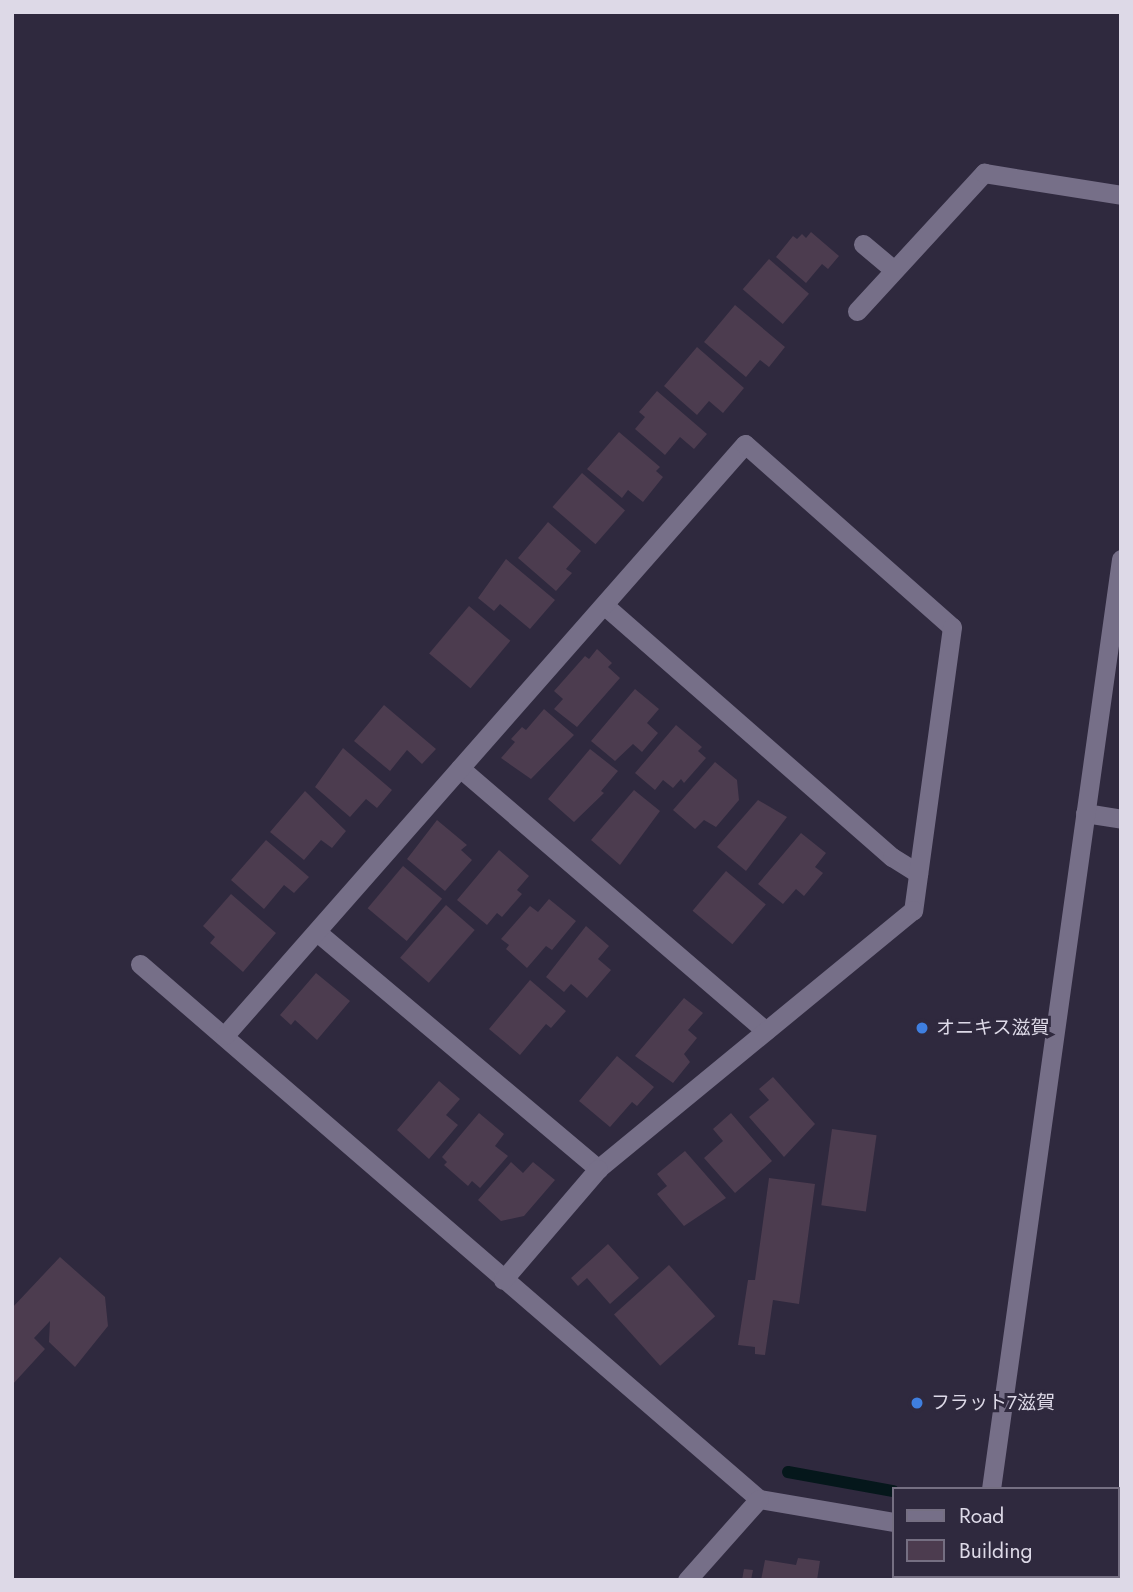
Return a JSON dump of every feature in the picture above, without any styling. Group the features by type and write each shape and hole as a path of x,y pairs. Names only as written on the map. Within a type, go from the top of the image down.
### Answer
{"street":[{"path":"857,311 984,173 1121,195"},
{"path":"863,244 894,270"},
{"path":"225,1035 745,444 952,627 913,910 598,1169 503,1280"},
{"path":"991,1487 1121,559"},
{"path":"604,606 892,857 918,873"},
{"path":"460,768 766,1031"},
{"path":"1085,813 1121,819"},
{"path":"317,932 598,1169"},
{"path":"140,964 759,1499 892,1522"},
{"path":"687,1580 759,1499"}],"building":[{"path":"811,232 839,256 828,269 822,264 806,283 776,257 793,236 797,239 802,234 806,238"},
{"path":"769,259 809,294 783,324 743,289"},
{"path":"735,305 785,347 769,367 760,360 746,377 704,342"},
{"path":"697,347 744,388 723,413 709,401 697,415 664,386"},
{"path":"657,391 707,434 694,449 680,437 665,455 635,429 645,417 639,412"},
{"path":"619,432 660,467 656,471 663,477 643,502 628,490 622,498 587,469"},
{"path":"582,473 625,510 595,544 552,507"},
{"path":"548,522 581,551 566,569 572,573 556,591 518,558"},
{"path":"506,559 555,600 530,629 500,604 494,611 478,598"},
{"path":"469,606 510,641 471,688 429,653"},
{"path":"597,649 612,663 608,667 620,678 577,727 554,709 563,699 554,691 585,656 589,659"},
{"path":"635,689 659,709 647,723 658,733 642,752 633,744 615,761 591,741"},
{"path":"384,705 436,749 422,764 407,750 390,771 354,741"},
{"path":"544,709 574,735 531,779 501,758 515,742 511,739 522,727 526,730"},
{"path":"676,725 702,747 698,751 706,758 684,783 681,779 673,788 663,780 655,790 635,773"},
{"path":"343,748 392,790 377,808 366,799 350,817 315,787"},
{"path":"590,749 618,771 601,791 604,793 574,822 548,799"},
{"path":"715,762 737,780 739,800 716,827 704,820 695,829 673,810"},
{"path":"634,790 660,811 620,865 591,840"},
{"path":"305,791 346,831 332,848 321,840 304,860 270,832"},
{"path":"758,800 787,817 746,871 717,847"},
{"path":"437,820 467,845 461,850 472,860 445,891 407,859"},
{"path":"801,833 826,853 815,867 823,873 804,896 796,889 783,904 758,884"},
{"path":"266,840 309,877 294,893 284,885 264,909 231,880"},
{"path":"499,850 529,876 517,890 522,894 502,917 497,913 487,925 457,900"},
{"path":"403,866 442,899 407,941 368,908"},
{"path":"726,871 766,904 732,944 693,911"},
{"path":"231,894 276,933 243,972 210,943 215,937 203,926"},
{"path":"549,899 576,921 552,950 546,946 527,968 506,949 509,945 501,939 530,906 538,912"},
{"path":"446,905 475,930 429,983 400,958"},
{"path":"586,926 609,946 598,959 611,970 587,998 571,984 564,992 546,977"},
{"path":"316,973 350,1001 317,1040 295,1020 291,1025 280,1015"},
{"path":"530,980 566,1011 551,1028 546,1024 520,1055 489,1029"},
{"path":"684,998 703,1013 688,1030 697,1038 684,1054 690,1062 673,1083 635,1056"},
{"path":"617,1056 654,1087 637,1106 632,1102 610,1127 579,1101"},
{"path":"773,1077 815,1124 784,1157 749,1117 769,1100 759,1089"},
{"path":"439,1081 460,1099 446,1115 458,1125 429,1159 397,1130"},
{"path":"479,1113 504,1134 495,1146 508,1156 480,1188 472,1181 468,1186 444,1165 447,1162 442,1157"},
{"path":"731,1113 772,1161 735,1193 704,1158 723,1141 713,1129"},
{"path":"832,1129 877,1135 866,1212 821,1205"},
{"path":"685,1151 726,1198 684,1226 657,1194 667,1186 657,1174"},
{"path":"511,1162 523,1173 533,1162 555,1180 524,1216 501,1221 478,1200"},
{"path":"769,1178 815,1184 799,1304 773,1300 765,1355 755,1354 755,1347 738,1345 748,1280 755,1280"},
{"path":"608,1244 639,1278 610,1304 587,1278 578,1286 571,1278"},
{"path":"60,1257 105,1297 108,1326 75,1367 49,1342 50,1321 34,1338 45,1349 12,1385 12,1308"},
{"path":"669,1265 715,1316 660,1366 614,1315"},
{"path":"798,1558 820,1561 817,1580 761,1580 765,1560 796,1565"},
{"path":"744,1569 753,1570 751,1580 742,1580"}],"waterway":[{"path":"788,1472 892,1491"}],"place":[{"name":"オニキス滋賀","path":"922,1028"},
{"name":"フラット7滋賀","path":"917,1403"}]}
